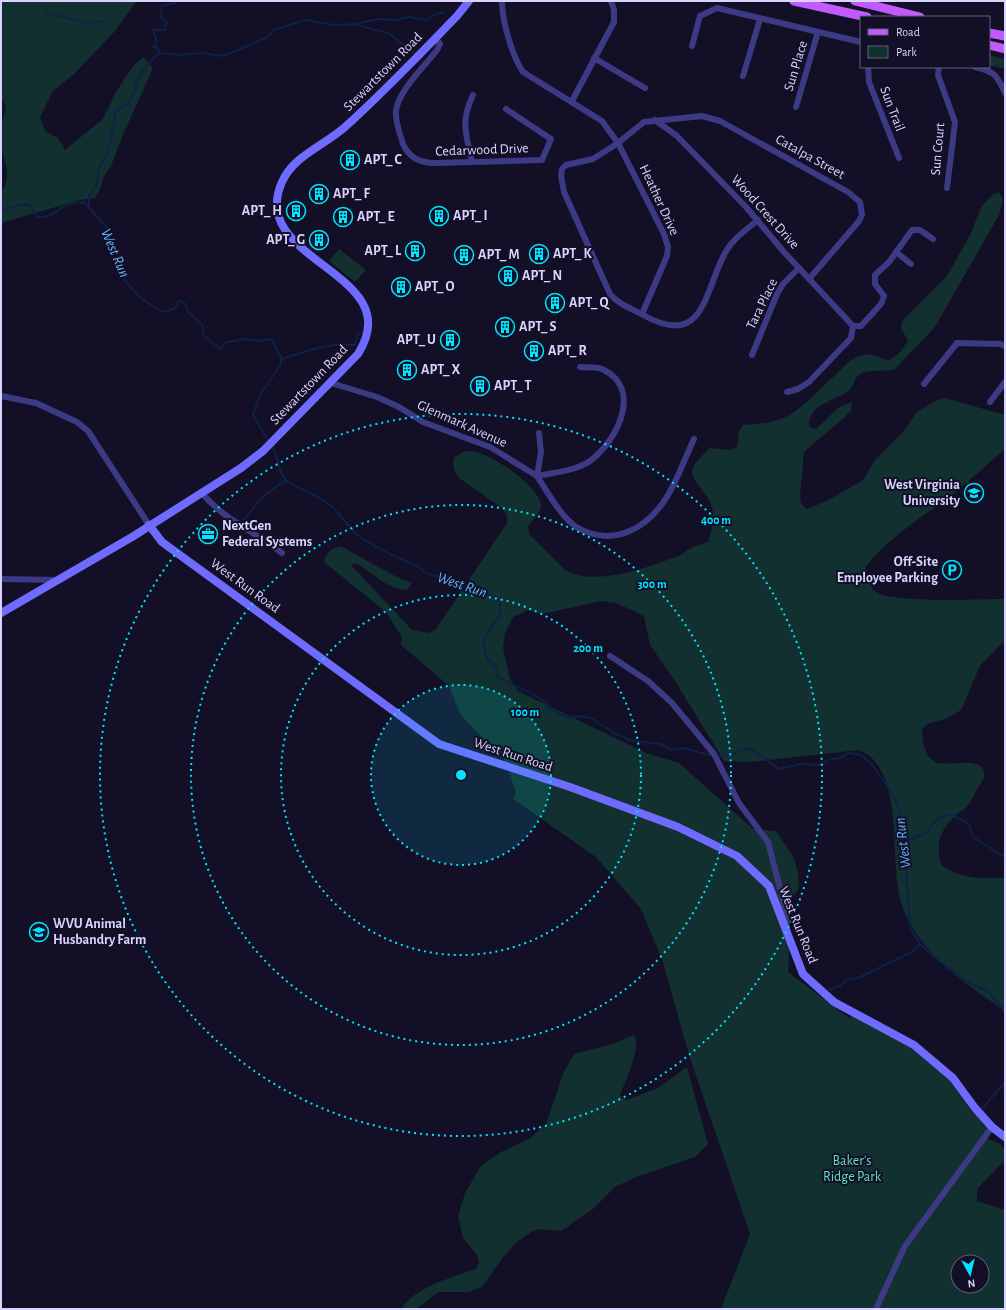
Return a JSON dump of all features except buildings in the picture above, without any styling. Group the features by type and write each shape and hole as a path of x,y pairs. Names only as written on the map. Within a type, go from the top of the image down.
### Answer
{"main road":[{"path":"794,1 862,16"},
{"path":"855,1 916,16"},
{"path":"990,33 1005,36"},
{"path":"990,45 1005,49"}],"street":[{"name":"Stewartstown Road","path":"1,613 232,475 263,451 354,360 362,348 367,336 367,312 364,304 356,292 294,242 282,227 277,203 281,184 285,175 298,161 344,128 436,38 469,1"},
{"name":"Heather Drive","path":"502,1 511,50 523,72 602,120 618,143 664,234 668,247 667,256 642,314"},
{"path":"572,101 614,22 614,10 611,1"},
{"path":"692,46 700,16 717,8 860,42"},
{"path":"743,76 760,19"},
{"name":"Sun Place","path":"796,107 818,32"},
{"name":"Cedarwood Drive","path":"436,38 440,44 438,50 405,91 398,104 396,112 400,135 406,149 420,162 435,163 542,160 551,139 506,109"},
{"path":"594,58 645,88"},
{"name":"Sun Trail","path":"868,68 869,82 899,158"},
{"name":"Sun Court","path":"939,68 938,75 955,122 947,188"},
{"path":"979,68 987,70 998,77 1005,93"},
{"path":"472,162 465,124 467,109 473,95"},
{"name":"Catalpa Street","path":"642,314 622,305 610,294 561,183 562,169 566,165 593,158 618,143 644,122 702,116 720,121 856,197 862,208 860,222 809,279"},
{"name":"Wood Crest Drive","path":"655,120 676,136 758,220 799,268 853,326"},
{"path":"642,314 664,325 675,325 695,317 705,302 724,254 732,244 758,220"},
{"path":"787,392 798,389 809,382 851,338 853,326 861,326 884,300 883,292 875,284 875,275 896,252 912,230 920,230 933,239"},
{"path":"896,252 911,264"},
{"name":"Tara Place","path":"752,355 777,294 783,284 799,268"},
{"path":"924,384 957,343 1000,344 1005,346"},
{"path":"537,476 570,470 594,458 611,440 624,415 623,388 615,377 603,369 580,367"},
{"path":"990,402 1005,382"},
{"name":"Glenmark Avenue","path":"331,383 377,397 399,407 423,422 490,447 537,476"},
{"name":"West Run Road","path":"1,396 36,402 77,422 88,430 149,525 162,542 439,744 570,787 678,827 737,856 769,886 803,974 834,1002 914,1045 953,1078 975,1108 992,1127 1005,1137"},
{"path":"540,433 541,452 537,476 557,507 578,528 596,535 614,535 636,530 652,516 668,495 694,440"},
{"path":"202,493 207,500 232,519 266,540 282,553"},
{"path":"1,579 57,580"},
{"path":"610,656 648,681 672,703 714,754 739,803 768,842 785,908 786,928"},
{"path":"876,1309 905,1246 992,1127"}],"green space":[{"path":"1,1 137,1 114,32 74,74 53,91 40,117 45,131 58,138 65,150 103,119 116,92 133,66 143,57 153,68 122,137 111,166 103,178 101,187 95,198 80,200 1,223 1,192 7,181 7,174 1,137 6,107 1,97"},
{"path":"990,55 1005,59 1005,69 990,65"},
{"name":"Baker's Ridge Park","path":"999,192 1003,199 999,215 935,327 894,370 873,371 859,374 849,390 823,404 813,413 810,419 809,427 816,429 838,408 852,402 851,410 846,416 804,452 800,496 801,504 807,509 829,500 863,480 875,460 903,432 917,412 937,400 945,398 1005,415 1005,449 954,493 896,536 865,567 868,582 872,588 878,593 887,596 919,599 1005,599 1005,640 980,666 961,710 948,718 927,724 922,730 926,752 935,762 947,764 973,763 979,765 983,770 984,777 966,808 955,816 945,827 940,838 939,850 941,865 957,873 979,878 1005,878 1005,1011 962,980 936,958 914,931 906,915 900,897 897,877 893,813 889,792 883,774 871,757 859,750 751,762 724,761 675,681 650,645 644,616 616,603 601,601 542,614 528,610 513,617 505,633 503,648 510,679 518,691 646,753 679,763 753,829 776,831 793,856 798,872 799,888 791,900 788,972 849,1018 854,1015 922,1053 956,1086 972,1112 992,1127 988,1139 1002,1145 1004,1151 1005,1160 977,1189 977,1201 1005,1210 1005,1309 721,1309 750,1234 689,1055 662,959 641,909 596,857 513,799 516,792 505,761 460,714 449,686 401,645 402,637 386,612 324,562 329,551 340,546 393,575 412,583 407,590 399,589 386,583 355,563 351,565 412,630 429,633 436,629 507,523 507,515 503,509 459,478 456,473 453,466 454,457 468,451 477,452 488,456 500,463 533,489 539,498 541,508 528,526 529,534 565,570 577,575 591,577 606,576 637,570 678,556 693,547 708,542 713,522 712,507 695,480 692,470 700,457 710,448 731,450 737,447 739,431 743,425 782,419 798,410 855,358 864,355 871,355 887,360 893,358 908,341 901,328 902,321 947,276 970,235 982,206 992,195"},
{"path":"339,249 366,270 355,282 329,261"},
{"path":"634,1035 636,1048 632,1065 620,1096 627,1100 658,1088 687,1067 708,1144 695,1157 636,1177 615,1187 593,1209 561,1231 539,1229 531,1232 517,1242 504,1256 482,1287 469,1292 438,1292 416,1309 401,1309 407,1301 425,1289 446,1279 476,1269 479,1262 477,1255 463,1238 458,1216 465,1193 481,1166 501,1152 529,1139 546,1124 563,1074 574,1054 613,1044"}],"waterway":[{"path":"89,207 89,195 97,185 98,170 106,156 111,140 116,111 130,101 138,78 147,65 159,53 158,48 153,47 157,42 153,30 164,30 167,22 161,18 162,6 175,3 175,1"},
{"path":"159,53 181,55 202,53 223,56 267,37 274,30 305,20 335,25 356,24 379,19 396,20 409,17 426,20 434,15 445,12"},
{"path":"46,13 86,23 105,21"},
{"path":"357,25 388,33 414,53"},
{"name":"West Run","path":"1,210 24,204 31,206 37,217 45,217 73,203 84,202 107,228 107,242 117,254 124,279 139,297 159,310 166,312 175,308 178,302 182,301 186,305 189,313 202,324 204,336 221,349 224,343 244,339 261,341 267,339 272,340 281,357 281,364 260,395 253,415 269,442"},
{"path":"281,359 326,346 345,344 355,345 358,334 363,331"},
{"name":"West Run","path":"272,446 284,478 297,487 325,501 338,512 359,536 366,541 419,567 426,573 495,597 500,602 500,614 483,641 487,658 496,668 497,676 541,699 549,708 568,718 578,716 591,718 616,734 633,741 660,744 671,750 683,748 713,756"},
{"name":"West Run","path":"244,520 262,498 286,481"},
{"name":"West Run","path":"717,757 733,754 747,748 759,754 779,769 800,764 820,765 830,759 837,759 849,753 861,755 873,766 893,794 903,822 910,927 920,944 939,961 969,983 988,991 1005,1012"},
{"path":"905,842 927,832 936,820 950,814 969,824 973,836 978,840 1005,856"},
{"path":"829,990 840,986 846,980 858,978 910,953 920,944"},
{"path":"983,1108 1005,1082"}],"place":[{"name":"APT_ C","path":"350,160"},
{"name":"APT_ F","path":"319,194"},
{"name":"APT_ H","path":"296,211"},
{"name":"APT_ I","path":"439,216"},
{"name":"APT_ E","path":"343,217"},
{"name":"APT_ G","path":"319,240"},
{"name":"APT_ L","path":"415,251"},
{"name":"APT_ K","path":"539,254"},
{"name":"APT_ M","path":"464,255"},
{"name":"APT_ N","path":"508,276"},
{"name":"APT_ O","path":"401,287"},
{"name":"APT_ Q","path":"555,303"},
{"name":"APT_ S","path":"505,327"},
{"name":"APT_ U","path":"450,340"},
{"name":"APT_ R","path":"534,351"},
{"name":"APT_ X","path":"407,370"},
{"name":"APT_ T","path":"480,386"},
{"name":"West Virginia University","path":"974,493"},
{"name":"NextGen Federal Systems","path":"208,534"},
{"name":"Off-Site Employee Parking","path":"952,570"},
{"name":"WVU Animal Husbandry Farm","path":"39,932"}]}
